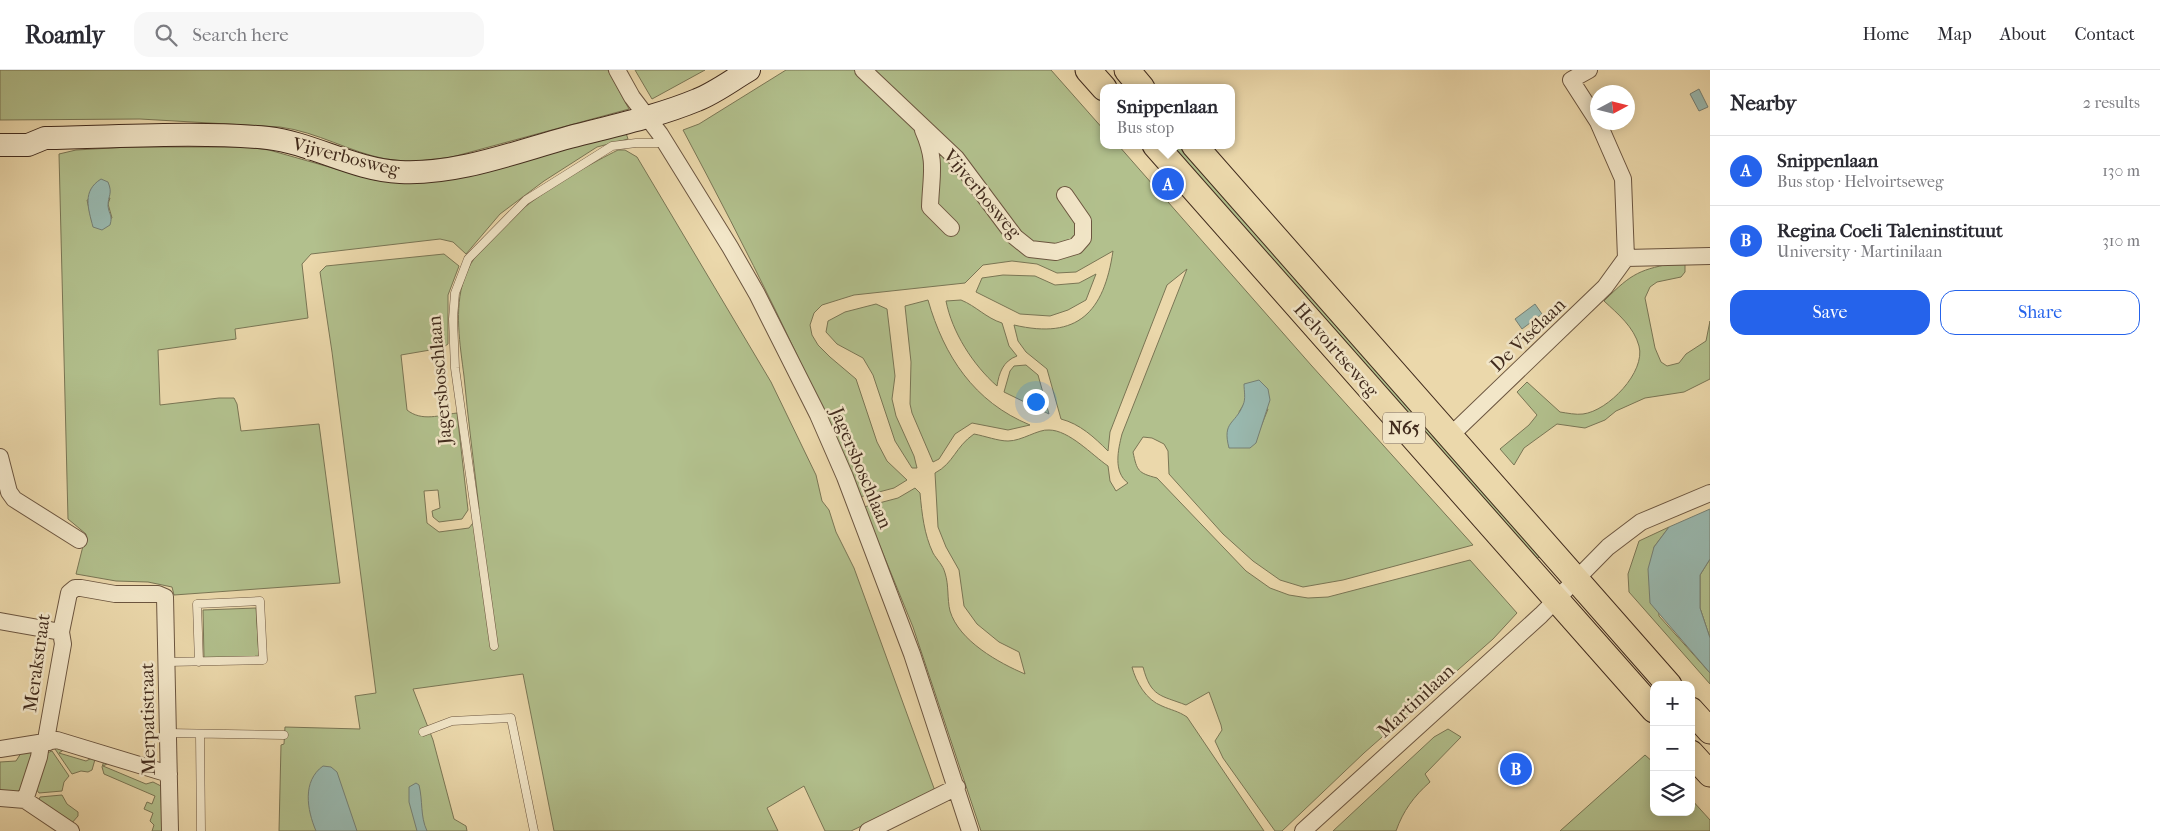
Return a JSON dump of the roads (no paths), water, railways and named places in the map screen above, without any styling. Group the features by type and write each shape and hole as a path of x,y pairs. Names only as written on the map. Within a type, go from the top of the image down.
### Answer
{"main road":[{"name":"Vijverbosweg","path":"0,145 28,144 45,138 220,135 270,138 376,169 416,172 452,169 646,116 697,100 749,70"},
{"path":"1088,70 1100,84"},
{"path":"1127,70 1139,84"},
{"name":"Vijverbosweg","path":"0,132 27,131 45,138"},
{"name":"Helvoirtseweg","path":"1159,149 1650,706"},
{"name":"Helvoirtseweg","path":"1198,149 1666,681"},
{"path":"1695,714 1710,731"},
{"path":"1695,757 1710,774"}],"street":[{"name":"Jagersboschlaan","path":"617,70 632,97 666,143 757,294 818,415 862,519 912,654 970,831"},
{"name":"Vijverbosweg","path":"863,70 922,128 956,158 1015,237 1030,249 1056,252 1076,246 1083,238 1083,221 1065,195"},
{"path":"1589,70 1565,75 1590,111"},
{"name":"Vijverbosweg","path":"922,128 930,146 934,166 930,207 951,228"},
{"path":"1602,130 1623,179 1626,258 1710,256"},
{"name":"De Visélaan","path":"1451,435 1605,287 1626,258"},
{"path":"0,457 5,494 79,540"},
{"path":"1556,600 1608,547 1642,522 1710,493"},
{"name":"Merakstraat","path":"25,800 45,743 64,644 60,632 67,598 72,590 81,588 115,594 158,594 164,597 166,607"},
{"name":"Martinilaan","path":"1303,831 1556,600"},
{"name":"Merpatistraat","path":"166,607 170,831"},
{"path":"0,621 60,632"},
{"path":"0,749 57,740 169,774"},
{"path":"868,831 957,788"},
{"path":"0,798 25,800 51,826 71,831"}],"lane":[{"name":"Jagersboschlaan","path":"494,646 455,368 453,319 455,293 468,259 526,200 612,146 636,143 666,143"},
{"path":"167,662 198,662 263,660 260,601 197,604 198,662"},
{"path":"423,732 452,721 511,718 534,831"},
{"path":"168,733 284,735"},
{"path":"200,734 201,831"}],"water":[{"path":"1699,89 1708,107 1699,111 1690,94"},
{"path":"101,179 108,182 109,186 108,206 111,219 110,225 102,230 93,227 88,207 91,189"},
{"path":"1535,304 1542,314 1522,329 1515,319"},
{"path":"1259,380 1268,389 1270,400 1256,443 1250,448 1229,448 1227,439 1228,428 1244,403 1244,384"},
{"path":"1710,509 1710,559 1700,575 1700,608 1710,638 1710,673 1650,603 1648,569 1654,547 1669,527"},
{"path":"323,766 331,767 337,772 357,831 316,831 310,814 308,796 309,788 316,772"},
{"path":"416,783 419,785 423,820 427,831 417,831 409,802 409,787"}],"place":[{"name":"Snippenlaan","path":"1168,184"},
{"name":"Regina Coeli Taleninstituut","path":"1516,769"}]}
